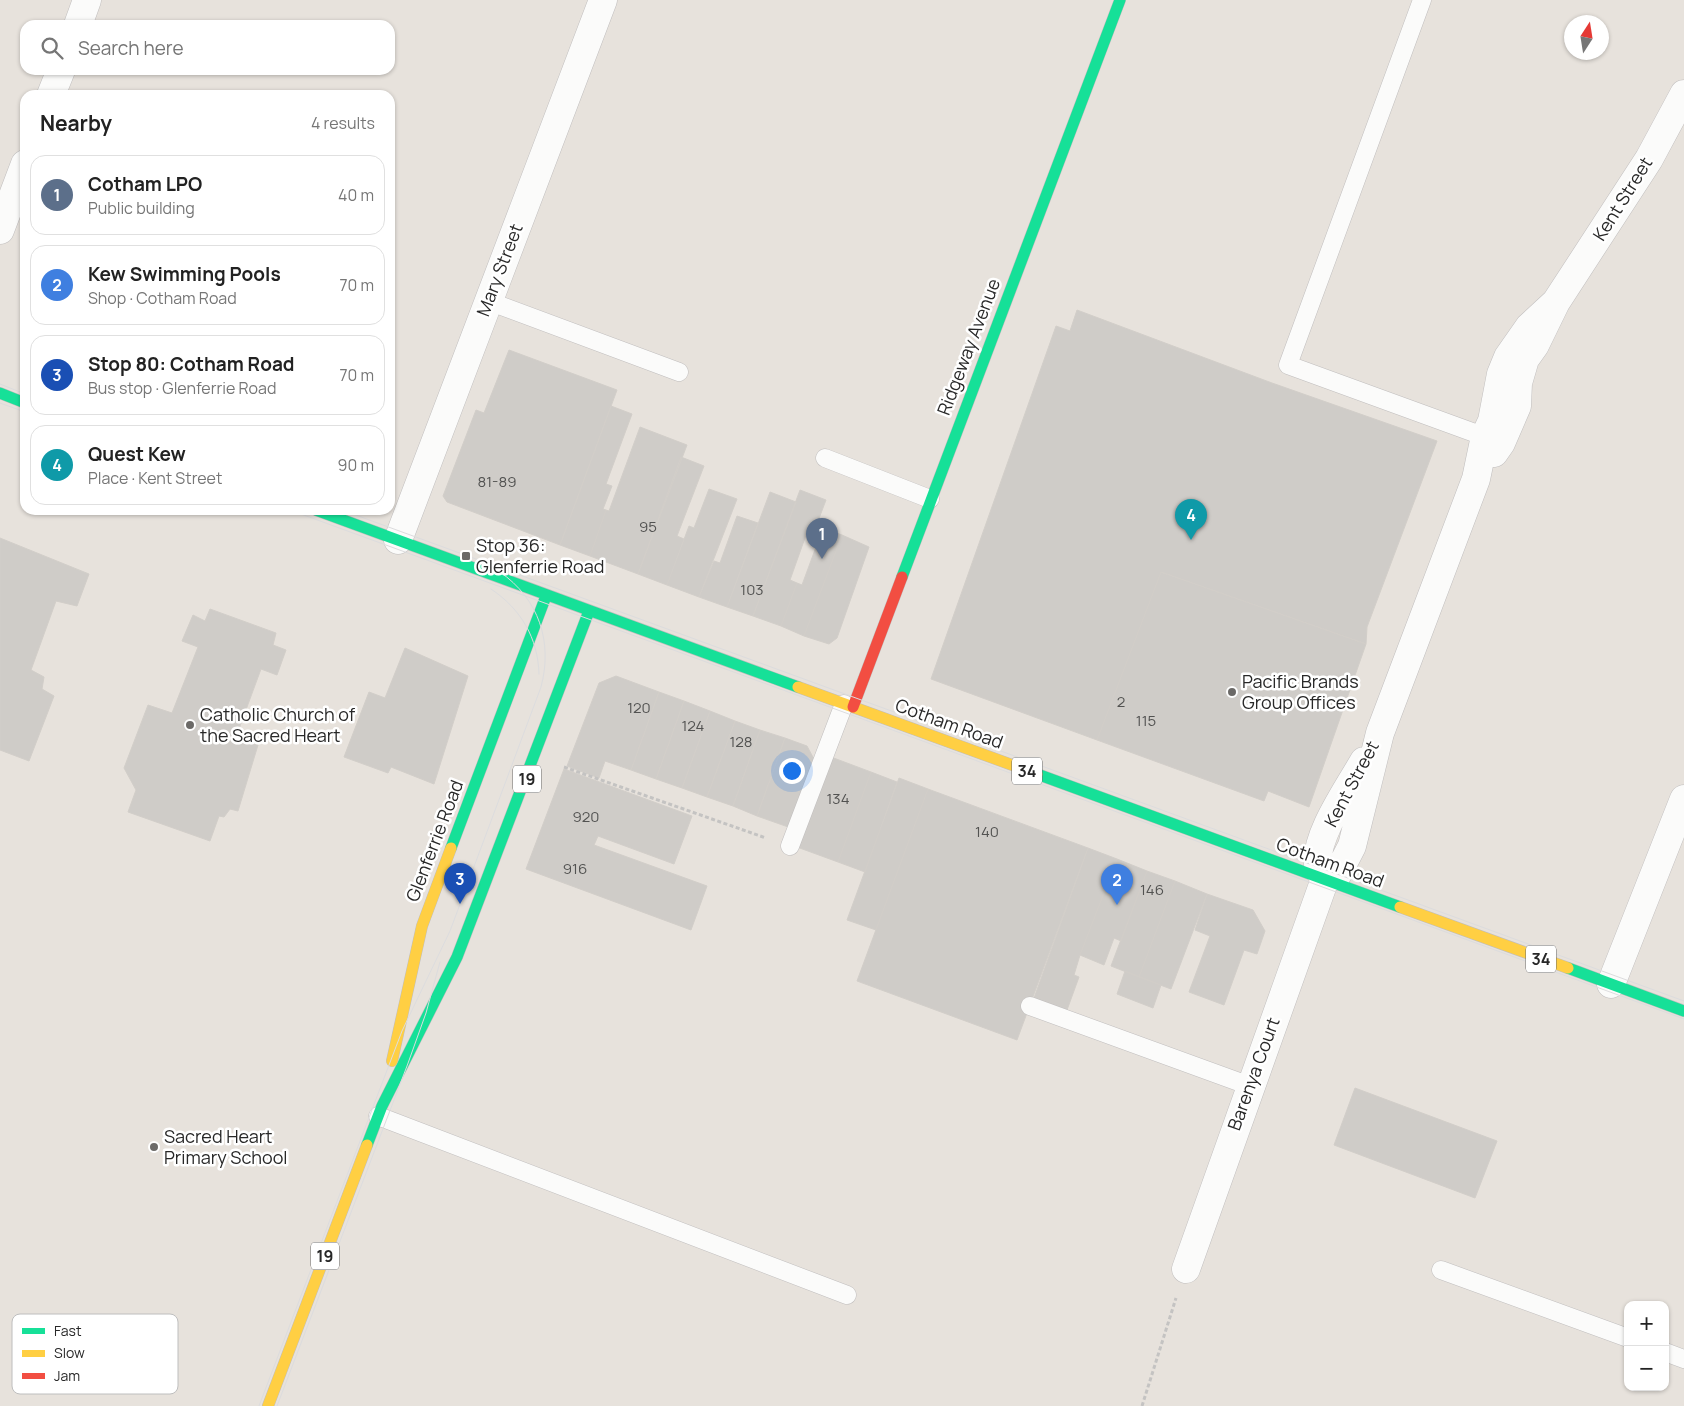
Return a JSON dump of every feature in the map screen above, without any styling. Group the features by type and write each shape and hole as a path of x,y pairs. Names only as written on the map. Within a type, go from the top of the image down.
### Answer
{"main road":[{"name":"Ridgeway Avenue","path":"848,705 930,499 1120,0"},
{"path":"0,393 20,401"},
{"name":"Cotham Road","path":"330,515 546,596 1684,1011"},
{"name":"Glenferrie Road","path":"380,1111 422,926 546,596"},
{"name":"Glenferrie Road","path":"268,1406 380,1111 462,945 550,718 589,611"}],"street":[{"path":"80,20 87,0"},
{"name":"Mary Street","path":"398,540 603,0"},
{"path":"53,90 59,75"},
{"name":"Kent Street","path":"1325,880 1337,875 1352,846 1380,733 1476,479 1493,439 1517,406 1521,369 1536,345 1556,302 1649,159 1684,94"},
{"path":"0,230 20,177"},
{"path":"1611,984 1684,799"},
{"name":"Barenya Court","path":"1186,1269 1325,880"}],"lane":[{"path":"1422,0 1288,365 1493,439"},
{"path":"488,301 679,372"},
{"path":"826,458 930,499"},
{"path":"790,846 848,705"},
{"path":"1030,1006 1250,1086"},
{"path":"380,1111 847,1295"},
{"path":"1441,1270 1624,1337"},
{"path":"1669,1353 1684,1359"}],"path":[{"path":"561,766 790,846"},
{"path":"1142,1406 1186,1269"}],"building":[{"path":"1077,310 1272,383 1437,441 1367,627 1366,644 1161,572 1097,740 931,679 1056,326 1070,331"},
{"path":"509,350 617,390 560,545 447,502 443,496 476,410 484,413"},
{"path":"611,406 632,414 606,484 612,486 603,509 606,510 590,556 560,545"},
{"path":"640,427 687,445 638,574 590,556 606,510 609,511"},
{"path":"681,457 704,466 677,536 684,539 667,585 638,574"},
{"path":"709,489 737,499 699,597 667,585 689,526 694,528"},
{"path":"800,490 826,500 812,537 806,535 790,580 797,583 781,626 753,616"},
{"path":"770,492 796,502 753,616 727,607"},
{"path":"737,516 758,523 727,607 699,597 714,561 720,563"},
{"path":"823,528 842,535 804,636 781,626 797,583 802,585"},
{"path":"842,535 869,547 837,638 829,644 804,636"},
{"path":"0,538 89,574 77,606 56,601 31,670 44,677 42,689 54,696 29,761 0,750"},
{"name":"Pacific Brands Group Offices","path":"1161,572 1366,644 1309,807 1268,791 1264,801 1097,740"},
{"name":"Catholic Church of the Sacred Heart","path":"210,609 276,633 273,645 286,650 277,675 261,669 236,737 258,745 238,811 230,809 224,817 219,816 210,841 128,812 136,790 124,768 148,705 172,713 198,647 182,641 193,615 205,621"},
{"path":"405,648 468,676 434,784 391,767 388,773 344,757 369,692 385,698"},
{"path":"616,676 659,692 631,770 605,761 599,778 567,766 599,683"},
{"path":"659,692 684,701 656,779 631,770"},
{"path":"684,701 710,711 682,788 656,779"},
{"path":"710,711 735,721 707,797 682,788"},
{"path":"735,721 760,730 733,806 707,797"},
{"path":"760,730 785,738 757,816 733,806"},
{"path":"785,738 807,746 815,761 791,828 757,816"},
{"path":"831,757 871,772 838,862 797,847"},
{"path":"564,769 692,816 674,864 598,836 594,845 707,886 691,930 526,869"},
{"path":"871,772 897,782 865,872 838,862"},
{"path":"899,778 928,789 876,930 847,920"},
{"path":"928,789 1088,848 1017,1040 857,981"},
{"path":"1088,848 1117,859 1080,955 1074,975 1079,977 1067,1010 1034,998"},
{"path":"1117,859 1147,871 1121,941 1114,938 1104,965 1080,955"},
{"path":"1147,871 1175,881 1139,977 1111,966"},
{"path":"1175,881 1207,894 1171,989 1139,977"},
{"path":"1207,894 1253,910 1265,931 1257,954 1244,950 1224,1005 1189,992 1210,936 1195,930"},
{"path":"1125,971 1161,985 1153,1008 1117,994"},
{"path":"1355,1088 1497,1141 1475,1198 1334,1145"}],"tram line":[{"path":"0,384 20,392"},
{"path":"0,403 20,410"},
{"path":"304,515 1684,1019"},
{"path":"356,515 1684,1001"},
{"path":"259,1406 402,1031 450,931 541,687 545,654 544,638 540,623 525,595 500,572"},
{"path":"491,589 511,606 526,626 535,648 539,674"},
{"path":"277,1406 407,1066 426,1013 440,962"}],"traffic: fast":[{"path":"902,577 1120,0"},
{"path":"0,393 20,401"},
{"path":"330,515 798,687"},
{"path":"451,848 546,596"},
{"path":"367,1145 382,1106 457,957 589,611"},
{"path":"1037,774 1400,907"},
{"path":"1568,968 1684,1011"}],"traffic: slow":[{"path":"798,687 1037,774"},
{"path":"392,1061 422,926 451,848"},
{"path":"1400,907 1568,968"},
{"path":"268,1406 367,1145"}],"traffic: jam":[{"path":"853,707 902,577"}],"place":[{"name":"Quest Kew","path":"1191,540"},
{"name":"Stop 36: Glenferrie Road","path":"466,556"},
{"name":"Cotham LPO","path":"822,559"},
{"name":"Pacific Brands Group Offices","path":"1232,692"},
{"name":"Catholic Church of the Sacred Heart","path":"190,725"},
{"name":"Stop 80: Cotham Road","path":"460,904"},
{"name":"Kew Swimming Pools","path":"1117,905"},
{"name":"Sacred Heart Primary School","path":"154,1147"}]}
